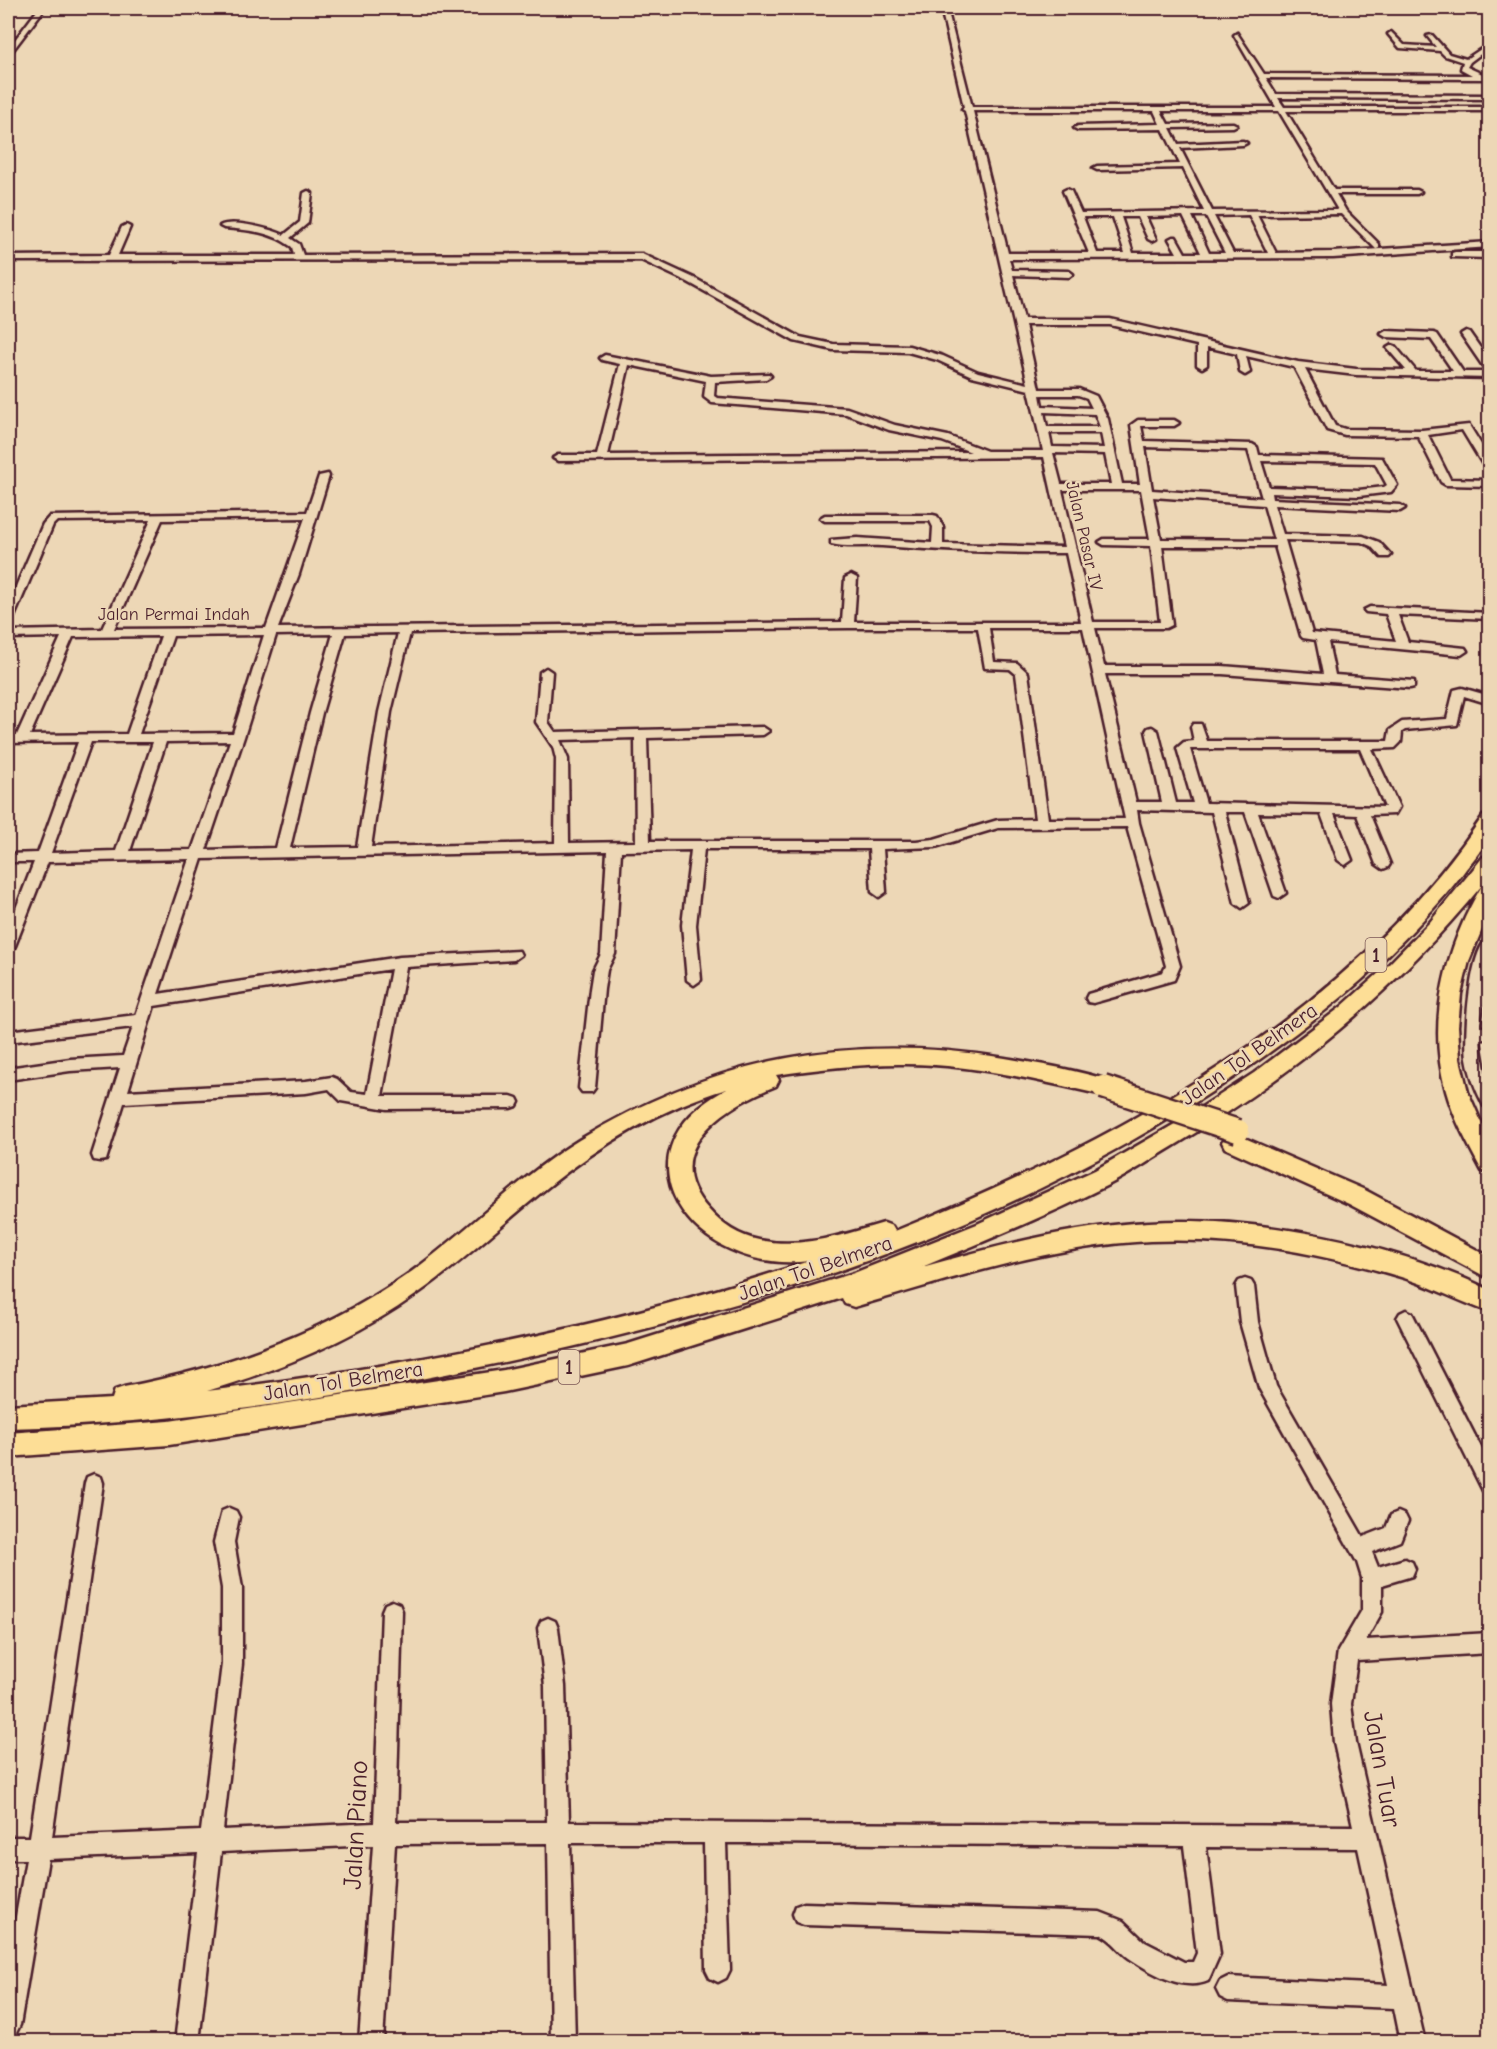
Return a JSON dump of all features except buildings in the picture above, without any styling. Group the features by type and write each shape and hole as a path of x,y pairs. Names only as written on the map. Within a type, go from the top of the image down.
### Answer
{"highway":[{"name":"Jalan Tol Belmera","path":"9,1417 172,1406 341,1383 505,1353 636,1323 861,1255 992,1202 1091,1154 1150,1122 1238,1065 1327,999 1376,955 1447,880 1490,820"},
{"name":"Jalan Tol Belmera","path":"8,1445 169,1432 339,1408 504,1381 628,1355 859,1282 985,1231 1103,1176 1188,1127 1262,1079 1348,1012 1437,927 1490,862"},
{"path":"1490,888 1461,953 1450,988 1446,1031 1451,1070 1467,1122 1490,1165"},
{"path":"9,1417 140,1395 210,1380 308,1345 409,1286 584,1148 646,1112 682,1095 743,1074 831,1056 905,1054 968,1059 1022,1067 1101,1091 1169,1118 1235,1137 1408,1212 1490,1258"},
{"path":"992,1202 831,1248 797,1253 760,1250 728,1240 706,1226 682,1191 678,1165 682,1147 690,1131 706,1112 723,1099 765,1081 812,1070 858,1065 964,1067 1101,1091"},
{"path":"1235,1137 1357,1197 1490,1269"},
{"path":"685,1337 765,1323 937,1273 1040,1249 1133,1233 1190,1231 1259,1235 1397,1264 1490,1302"}],"street":[{"path":"8,53 42,8"},
{"name":"Jalan Pasar IV","path":"944,8 966,109 1020,322 1132,823 1172,972 1169,976 1093,998"},
{"path":"1391,34 1402,48 1444,49"},
{"path":"1238,35 1273,96 1334,192 1343,212 1378,249 1407,255 1490,255"},
{"path":"1430,36 1450,57 1467,60"},
{"path":"1483,50 1467,60 1463,68 1487,78"},
{"path":"1261,76 1487,78"},
{"path":"1273,96 1490,97"},
{"path":"1156,108 1230,255"},
{"path":"966,109 1490,109"},
{"path":"1078,128 1233,125"},
{"path":"1174,146 1243,143"},
{"path":"1097,168 1185,166"},
{"path":"1066,191 1094,256"},
{"path":"1334,192 1417,192"},
{"path":"285,238 304,223 308,193"},
{"path":"1078,215 1343,212"},
{"path":"1140,213 1152,239"},
{"path":"1185,213 1206,255"},
{"path":"1252,213 1274,255"},
{"path":"1116,214 1130,256"},
{"path":"224,226 267,231 285,238 296,246 299,257"},
{"path":"113,256 126,227"},
{"path":"1003,256 1333,255 1439,237"},
{"path":"1173,239 1182,255"},
{"path":"1378,249 1490,244"},
{"path":"8,258 113,256 642,257 682,275 797,339 833,347 909,349 940,358 975,374 1034,390 1092,396 1105,430 1117,488"},
{"path":"1007,272 1069,274"},
{"path":"1020,322 1110,322 1298,365 1356,372 1490,373"},
{"path":"1386,334 1434,336 1459,373"},
{"path":"1466,334 1490,373"},
{"path":"1202,343 1202,365"},
{"path":"1392,348 1413,374"},
{"path":"1241,352 1245,372"},
{"path":"605,358 711,379 766,376"},
{"path":"602,457 625,361"},
{"path":"1298,365 1331,428 1344,432 1422,433 1465,427 1490,468"},
{"path":"711,379 709,397 715,401 847,411 893,428 944,438 989,455"},
{"path":"1038,409 1099,411"},
{"path":"1156,541 1136,424 1174,423"},
{"path":"1043,430 1105,430"},
{"path":"1422,433 1446,482 1490,483"},
{"path":"1140,444 1248,446 1253,449 1270,502 1305,634 1321,638 1461,651"},
{"path":"558,458 989,455 1109,451"},
{"path":"1256,458 1378,460 1392,485 1387,490 1359,493 1265,490"},
{"path":"100,1155 120,1097 157,971 324,476"},
{"path":"1056,487 1117,488 1270,502 1400,508"},
{"path":"8,618 50,520 58,518 310,515"},
{"path":"107,632 158,517"},
{"path":"825,518 933,518 938,528 937,548"},
{"path":"1104,542 1363,539 1375,544 1384,555"},
{"name":"Jalan Permai Indah","path":"8,634 1087,623 1166,625 1156,541"},
{"path":"835,542 937,548 1071,550"},
{"path":"848,625 851,578"},
{"path":"1370,610 1490,616"},
{"path":"1391,611 1403,644"},
{"path":"983,625 989,665 1013,666 1022,673 1042,822"},
{"path":"282,853 316,712 340,630"},
{"path":"363,852 385,712 405,630"},
{"path":"22,739 69,632"},
{"path":"132,737 168,632"},
{"path":"1321,638 1330,678"},
{"path":"1099,670 1222,670 1410,684"},
{"path":"546,672 542,722 559,747 562,759 562,849"},
{"path":"1201,808 1183,748 1188,745 1365,747 1390,745 1395,742 1396,730 1402,726 1453,722 1458,693 1462,692 1490,700"},
{"path":"1197,728 1201,744"},
{"path":"552,736 763,731"},
{"path":"1152,731 1170,807"},
{"path":"641,733 643,847"},
{"path":"8,740 238,736"},
{"path":"8,945 44,857 86,738"},
{"path":"122,855 161,738"},
{"path":"1130,806 1390,811 1392,807 1365,747"},
{"path":"1218,808 1242,903"},
{"path":"1250,810 1279,893"},
{"path":"1326,811 1345,860"},
{"path":"1362,811 1383,864"},
{"path":"8,858 698,845 876,846 936,843 986,826 1011,822 1132,823"},
{"path":"694,980 689,925 698,845"},
{"path":"876,846 879,892"},
{"path":"586,1088 597,988 600,970 608,954 614,848"},
{"path":"1490,944 1479,970 1482,1033 1477,1073 1490,1102"},
{"path":"150,1000 400,962 514,955"},
{"path":"373,1101 400,962"},
{"path":"8,1036 143,1020"},
{"path":"8,1074 70,1065 130,1061"},
{"path":"120,1097 306,1087 327,1083 336,1085 347,1097 373,1101 405,1104 511,1102"},
{"name":"Jalan Tuar","path":"1245,1286 1249,1322 1268,1388 1359,1548 1372,1578 1371,1612 1348,1651 1341,1704 1345,1743 1365,1837 1413,2042"},
{"path":"1406,1318 1490,1485"},
{"path":"8,2025 39,1848 94,1483"},
{"path":"187,2042 232,1665 232,1588 224,1542 230,1517"},
{"path":"1359,1548 1394,1534 1398,1521"},
{"path":"1372,1578 1405,1569"},
{"name":"Jalan Piano","path":"371,2042 385,1833 392,1611"},
{"path":"548,1628 555,1686 563,2042"},
{"path":"1348,1651 1490,1643"},
{"path":"8,1848 212,1842 385,1833 715,1832 1365,1837"},
{"path":"715,1832 718,1970"},
{"path":"804,1914 1100,1923 1114,1929 1137,1950 1182,1974 1200,1973 1209,1954 1193,1835"},
{"path":"1228,1989 1403,1997"}]}
